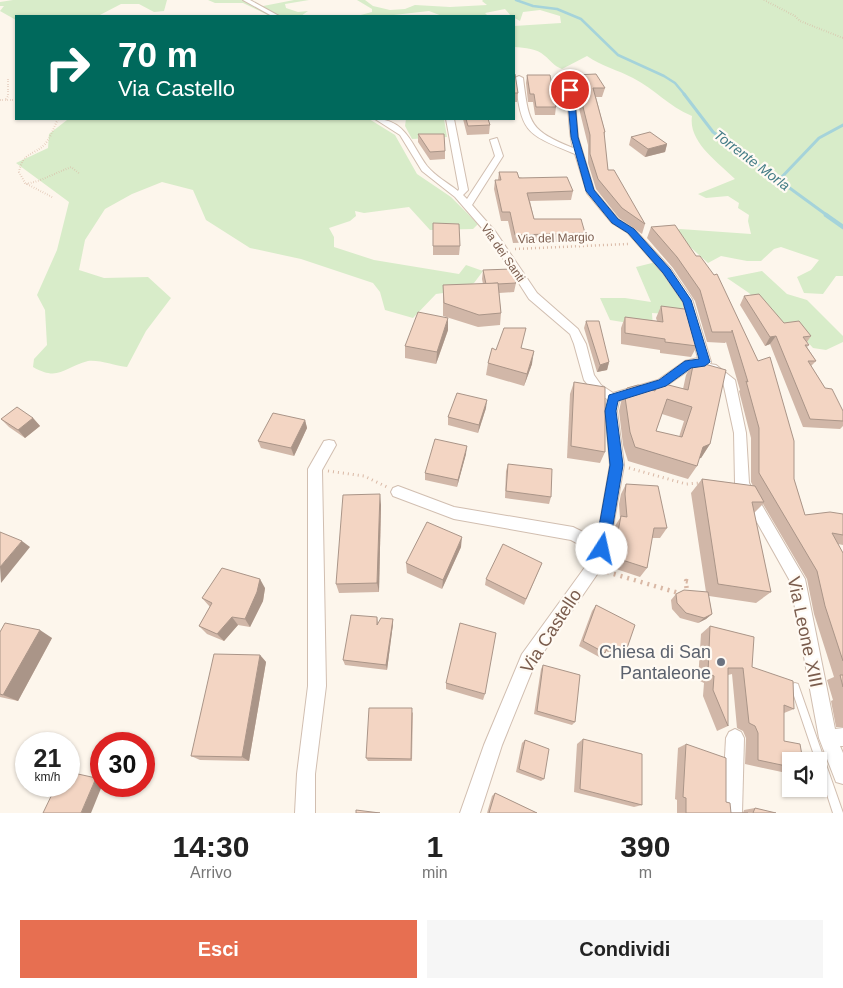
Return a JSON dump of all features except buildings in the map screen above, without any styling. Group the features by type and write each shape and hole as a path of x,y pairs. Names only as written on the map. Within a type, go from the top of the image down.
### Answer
{"street":[{"path":"246,0 274,15"},
{"path":"519,78 525,118 529,126 538,134 579,153"},
{"path":"562,78 570,90 574,137 590,191 615,221 631,231 667,271 688,302 705,362 689,364 662,384 613,398"},
{"name":"Via dei Santi","path":"381,120 403,132 425,169 458,196 492,233 532,296 574,332 580,344 588,377 597,388 613,398"},
{"path":"450,120 464,190 458,196"},
{"path":"467,206 495,165 498,156 494,140"},
{"name":"Via Leone XIII","path":"705,362 729,380 740,433 742,483 797,579 843,775"},
{"name":"Via Castello","path":"470,813 493,745 528,660 593,568 602,549 617,465 611,411 613,398"},
{"path":"305,813 306,774 317,686 316,469 329,444"},
{"path":"398,492 454,513 573,534 602,549"},
{"path":"732,813 735,738"}],"lane":[{"path":"795,687 838,813"}],"path":[{"path":"764,0 795,16 800,21 843,38"},
{"path":"6,99 8,96 8,77"},
{"path":"0,100 15,100"},
{"path":"52,197 25,184 19,171 21,163 28,154 46,142 57,120"},
{"path":"25,184 35,184 61,170 71,167 80,174"},
{"name":"Via del Margio","path":"502,248 540,249 642,243"},
{"path":"617,465 686,484 710,482"},
{"path":"316,469 364,476 398,492"},
{"path":"593,568 687,596 686,581 690,582"}],"green space":[{"path":"13,0 167,0 164,11 154,12 139,4 121,4 100,15 15,15 15,19 0,11 4,6 0,6 0,2"},
{"path":"208,0 243,0 258,7 294,0 309,0 285,4 286,8 298,12 308,11 302,15 268,15 243,3 215,3"},
{"path":"357,0 365,0 373,6 390,10 405,9 415,5 450,7 487,5 483,0 843,0 843,276 836,276 823,294 804,293 797,277 811,270 819,260 781,247 774,249 761,261 747,261 721,256 708,263 688,245 676,230 751,234 748,221 749,215 738,208 739,203 728,196 706,198 698,194 735,179 699,143 692,125 692,116 683,112 641,82 598,63 587,56 562,69 538,51 515,47 515,26 561,23 560,16 540,10 523,12 520,21 515,18 515,15 510,15 505,9 485,13 487,15 439,15 429,11 394,15 361,15 372,12 372,9"},
{"path":"67,120 371,120 395,135 417,174 451,197 478,224 473,229 430,230 409,207 364,213 355,211 356,216 350,221 329,228 334,237 334,247 374,260 459,274 466,265 483,271 474,283 458,291 436,294 413,318 385,310 380,292 373,283 301,259 250,248 206,220 193,190 162,182 132,194 105,209 85,240 79,270 104,278 148,277 171,298 146,331 127,367 88,361 61,372 49,373 42,371 33,367 34,359 47,345 45,310 37,295 57,250 69,202 16,163 48,148 49,134"},
{"path":"406,120 444,120 447,137 412,139 405,126"},
{"path":"656,262 682,300 684,315 652,313 653,327 610,320 600,298 625,298 651,302 636,267"},
{"path":"762,271 787,294 807,300 843,336 843,342 826,350 813,348 796,329 782,327 749,293 727,278"}],"waterway":[{"name":"Torrente Morla","path":"516,0 533,6 557,9 581,19 618,55 664,76 675,83 685,95"},
{"name":"Torrente Morla","path":"684,94 713,132 779,180"},
{"path":"779,180 819,138 843,125"},
{"name":"Torrente Morla","path":"779,180 828,216"},
{"name":"Torrente Morla","path":"826,215 843,227"}],"place":[{"name":"Chiesa di San Pantaleone","path":"721,662"}],"route":[{"path":"570,90 574,137 590,191 615,221 631,231 667,271 688,302 705,362 689,364 662,384 613,398 611,411 617,465 602,549"}]}
